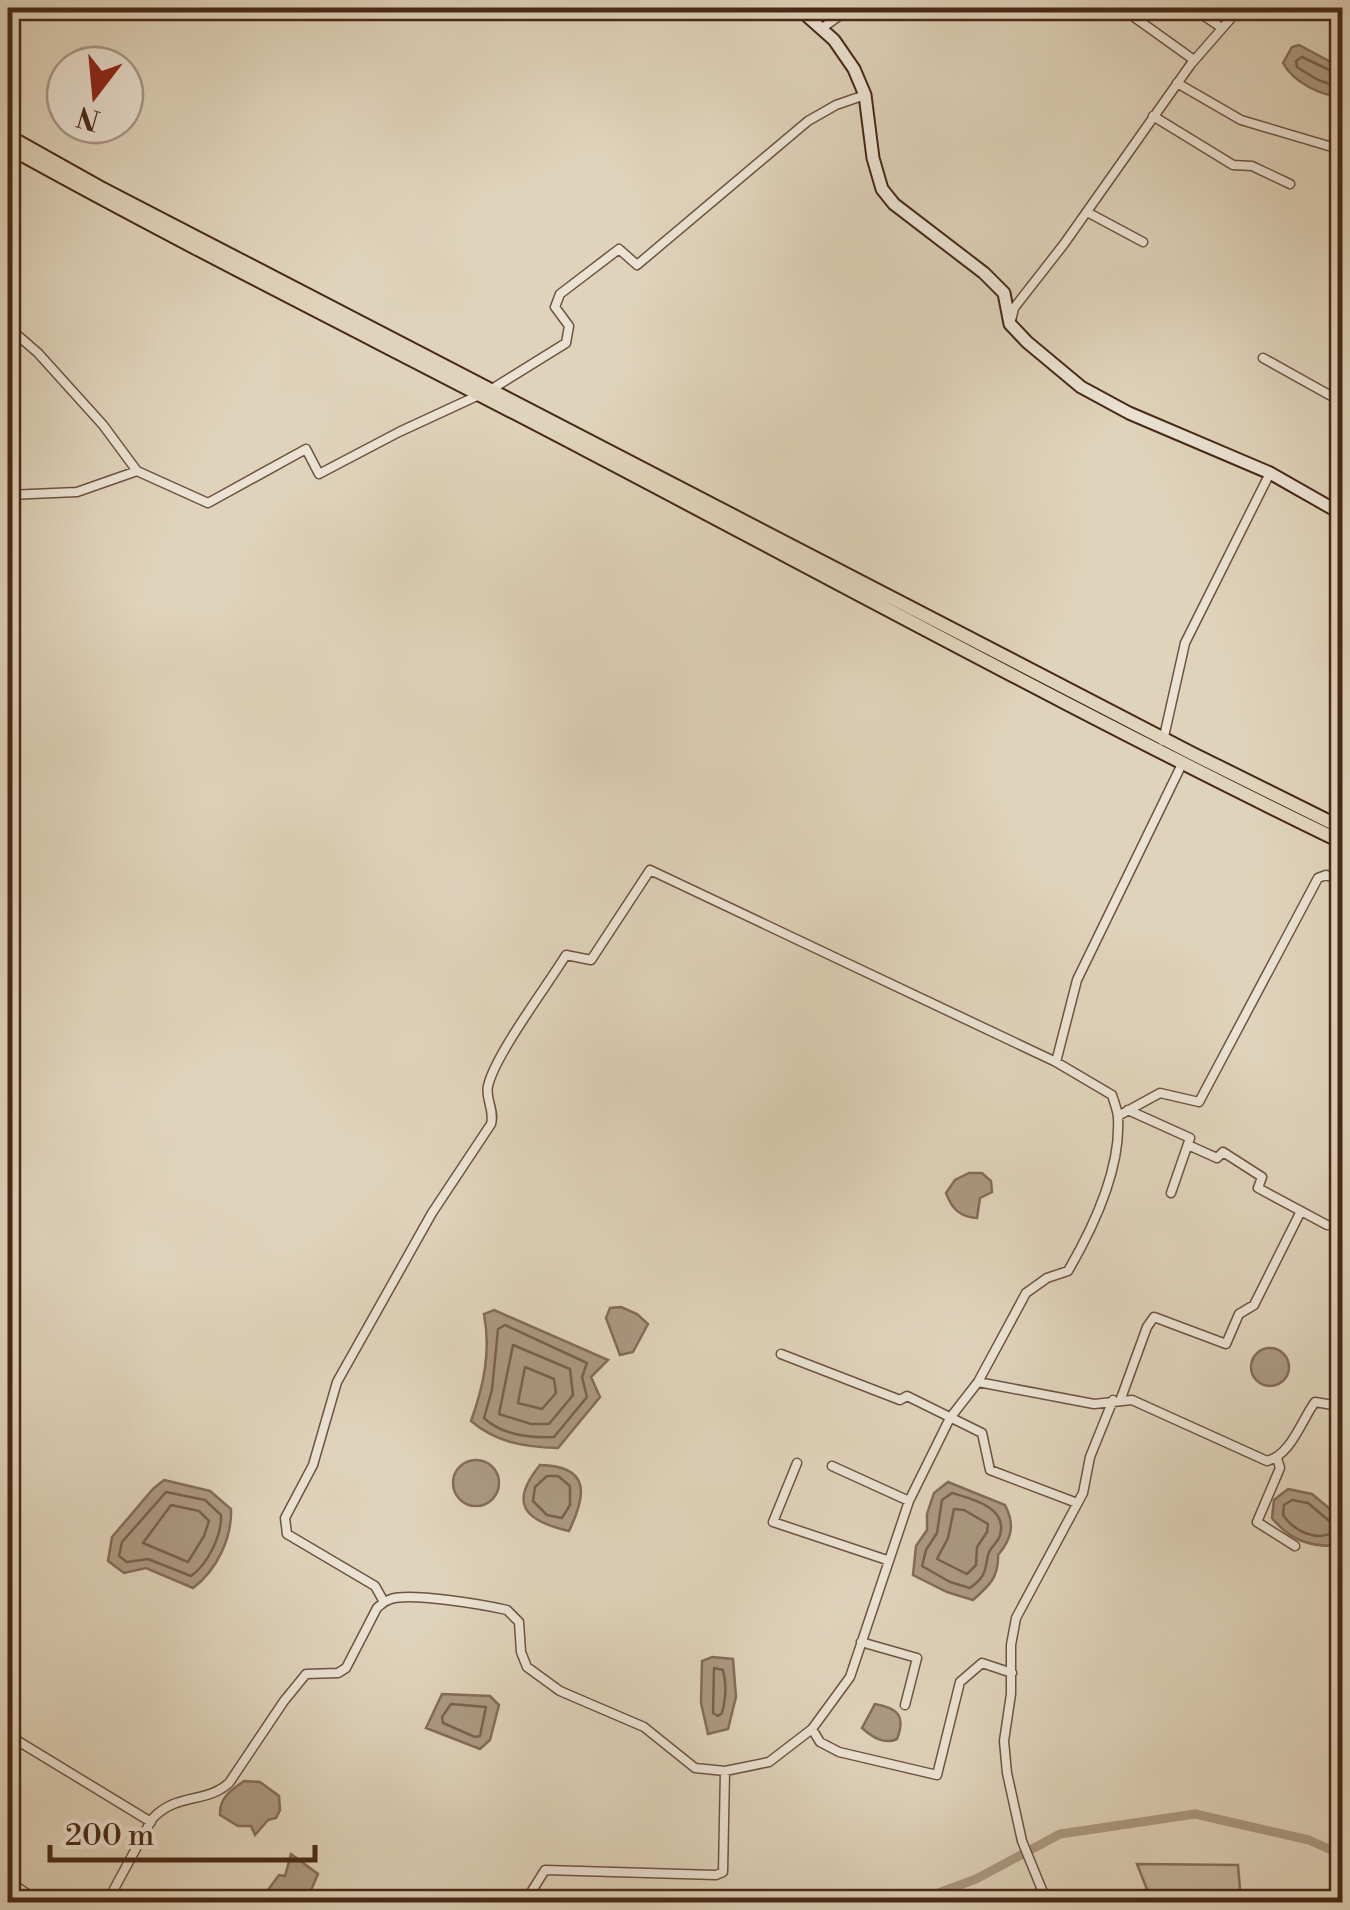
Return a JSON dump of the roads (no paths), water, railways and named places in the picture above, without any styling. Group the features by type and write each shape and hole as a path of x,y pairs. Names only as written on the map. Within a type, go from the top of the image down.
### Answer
{"main road":[{"path":"8,136 486,392 1161,744 1342,828"},
{"path":"8,147 94,195 486,392"},
{"path":"1161,744 1182,764 1342,842"}],"street":[{"path":"798,8 854,69 864,95 873,158 882,189 894,204 970,262 1004,294 1010,324 1081,386 1171,434 1270,473 1342,514"},
{"path":"821,29 850,8"},
{"path":"1131,8 1127,12 1194,60"},
{"path":"1192,8 1222,28"},
{"path":"1010,324 1014,308 1088,212 1177,83 1240,8"},
{"path":"1177,83 1241,120 1342,150"},
{"path":"8,327 38,353 103,425 138,471 208,503 306,449 319,474 486,392 566,343 570,326 556,307 560,294 619,249 636,265 808,121 864,95"},
{"path":"1153,116 1233,164 1252,166 1290,184"},
{"path":"1088,212 1144,242"},
{"path":"1262,358 1342,402"},
{"path":"8,495 77,492 138,471"},
{"path":"1161,744 1185,643 1270,473"},
{"path":"1056,1062 1077,980 1182,764"},
{"path":"106,1902 162,1808 184,1798 217,1794 249,1758 284,1700 306,1674 338,1673 346,1668 377,1608 404,1596 507,1610 519,1622 523,1660 544,1682 644,1727 695,1768 726,1771 769,1762 812,1729 850,1677 908,1502 950,1418 978,1382 1026,1292 1047,1278 1068,1271 1084,1243 1112,1165 1118,1116 1112,1094 1056,1062 650,870 591,960 566,955 495,1069 487,1090 494,1113 491,1124 432,1213 337,1382 313,1464 285,1518 288,1534 375,1586 384,1602"},
{"path":"1118,1116 1160,1093 1199,1102 1318,878 1326,875 1342,881"},
{"path":"1128,1110 1190,1138 1171,1193"},
{"path":"1188,1144 1217,1158 1224,1152 1262,1177 1258,1188 1327,1225"},
{"path":"1047,1902 1022,1841 1007,1773 1004,1741 1016,1618 1077,1504 1090,1458 1147,1326 1154,1317 1226,1344 1238,1314 1254,1305 1301,1210"},
{"path":"781,1354 900,1400 906,1396 982,1433 990,1470 1077,1504"},
{"path":"978,1382 1094,1404 1132,1400 1267,1462 1287,1448 1315,1402 1342,1410"},
{"path":"1277,1458 1280,1468 1257,1522 1295,1546"},
{"path":"797,1464 773,1522 887,1560"},
{"path":"832,1466 908,1502"},
{"path":"862,1642 917,1658 905,1706"},
{"path":"812,1729 820,1742 839,1752 937,1776 960,1682 982,1663 1012,1674"},
{"path":"8,1736 151,1822"},
{"path":"525,1902 544,1870 716,1875 723,1872 726,1771"},
{"path":"8,1881 40,1902"}],"water":[{"path":"1299,45 1342,68 1342,97 1308,87 1288,70 1283,63 1292,47"},
{"path":"969,1173 982,1173 991,1181 992,1192 980,1198 977,1218 957,1211 946,1193 955,1180"},
{"path":"621,1307 648,1324 633,1352 620,1355 606,1318 610,1308"},
{"path":"494,1310 608,1360 591,1377 600,1397 558,1448 512,1442 471,1421 485,1368 484,1314"},
{"path":"1270,1348 1283,1354 1289,1367 1283,1380 1270,1386 1257,1380 1251,1367 1257,1354"},
{"path":"476,1460 492,1467 499,1483 492,1499 476,1506 460,1499 453,1483 460,1467"},
{"path":"540,1465 568,1471 580,1484 579,1505 569,1531 541,1522 526,1509 525,1490"},
{"path":"164,1480 210,1491 231,1509 221,1553 193,1588 146,1568 124,1573 108,1561 112,1537"},
{"path":"948,1482 1005,1505 1010,1519 1009,1537 998,1555 995,1575 973,1600 913,1575 916,1546 927,1530 934,1493"},
{"path":"1288,1489 1312,1494 1342,1519 1342,1535 1335,1546 1300,1540 1272,1518 1274,1500"},
{"path":"712,1657 733,1659 736,1697 728,1729 708,1734 701,1703 702,1661"},
{"path":"442,1694 490,1696 499,1705 490,1740 480,1749 426,1728"},
{"path":"875,1704 898,1714 901,1724 897,1739 878,1739 862,1728"},
{"path":"244,1781 260,1782 279,1796 276,1818 268,1820 255,1835 251,1826 238,1826 220,1815 224,1799"},
{"path":"291,1854 318,1874 306,1902 271,1902 262,1898 279,1875 285,1876"}],"waterway":[{"path":"914,1902 976,1879 1060,1834 1195,1814 1309,1840 1342,1855"}]}
